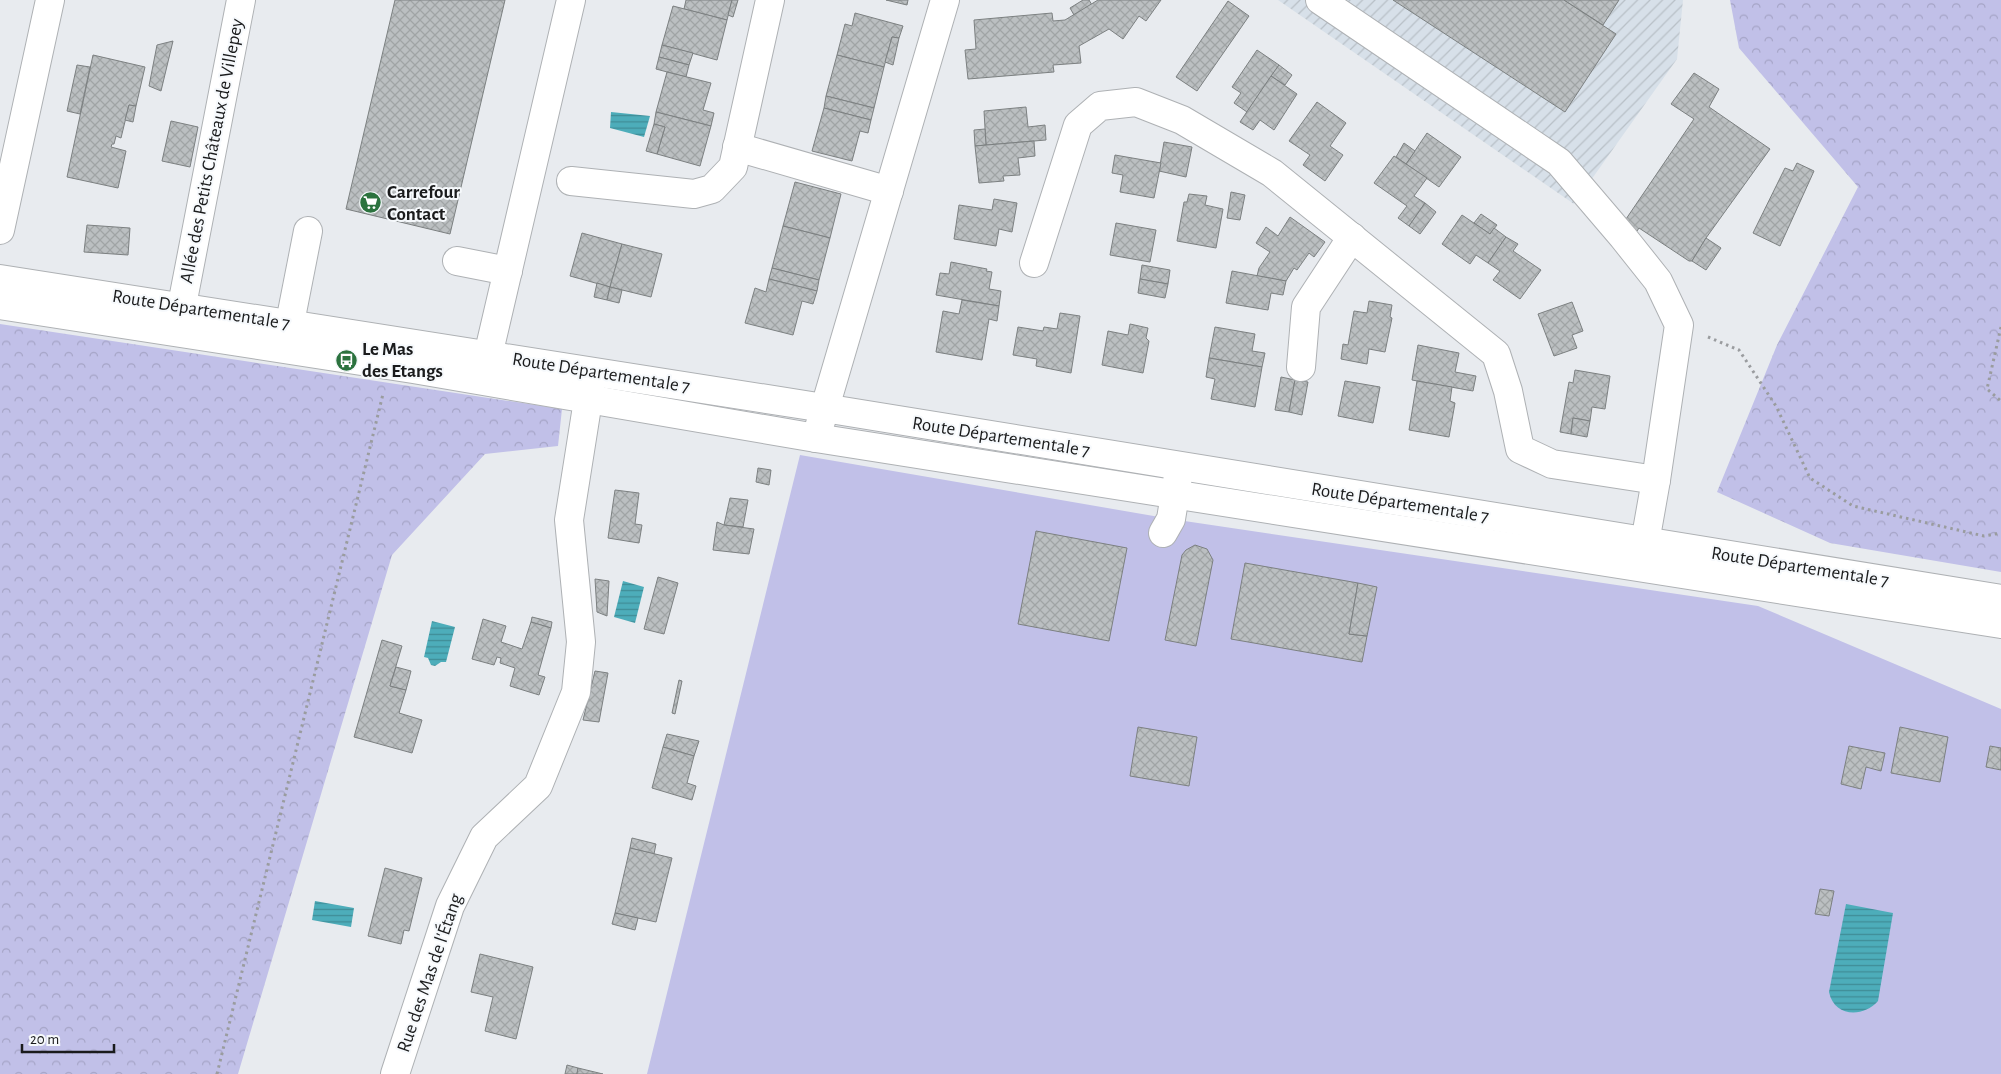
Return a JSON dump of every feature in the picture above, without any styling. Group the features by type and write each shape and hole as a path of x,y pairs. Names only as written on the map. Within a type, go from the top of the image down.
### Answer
{"main road":[{"path":"0,230 50,0"},
{"name":"Allée des Petits Châteaux de Villepey","path":"179,320 241,0"},
{"path":"482,381 571,0"},
{"path":"571,181 694,194 712,189 733,167 770,0"},
{"path":"816,438 945,0"},
{"path":"1320,0 1559,162 1658,281 1679,325 1656,480 1642,555"},
{"path":"1034,263 1078,125 1100,106 1136,102 1182,120 1272,173 1496,354 1508,391 1520,449 1552,464 1656,480"},
{"path":"737,147 889,191"},
{"path":"287,337 308,231"},
{"path":"1301,367 1306,307 1352,237"},
{"path":"457,261 508,271"},
{"name":"Route Départementale 7","path":"0,279 179,320 287,337 487,355 1179,466 2001,624"},
{"name":"Route Départementale 7","path":"0,305 179,320"},
{"name":"Route Départementale 7","path":"287,337 392,366 816,438 1175,494 2001,600"},
{"name":"Rue des Mas de l'Étang","path":"395,1074 450,906 484,837 538,786 576,692 580,642 569,520 593,372"},
{"path":"1163,533 1171,519 1179,466"}],"path":[{"path":"1679,325 1740,350 1776,406 1810,478 1817,483 1853,506 1984,536 2001,533"},
{"path":"2001,327 1987,389 2001,401"},
{"path":"217,1074 378,409 392,366"}],"shaded area":[{"path":"1278,0 1683,0 1677,59 1574,204"},
{"path":"611,112 650,116 644,137 610,128"},
{"path":"623,581 644,587 635,623 614,617"},
{"path":"432,621 455,627 446,662 441,662 435,666 431,665 428,658 424,657"},
{"path":"315,901 354,908 351,927 312,920"},
{"path":"1846,904 1893,913 1878,1001 1872,1007 1857,1012 1843,1010 1837,1006 1829,992"}],"green space":[{"path":"1730,0 2001,0 2001,572 1830,543 1717,492 1777,345 1858,187 1739,48"},
{"path":"0,324 562,409 558,446 485,454 392,555 238,1074 0,1074"},
{"path":"800,455 1171,519 1758,606 2001,709 2001,1074 647,1074"}],"building":[{"path":"395,0 505,0 450,234 346,209"},
{"path":"686,0 732,0 727,20 684,9"},
{"path":"732,0 738,0 733,17 728,15"},
{"path":"886,0 908,0 907,5"},
{"path":"1083,0 1089,0 1092,5 1074,15 1070,8"},
{"path":"1098,0 1161,0 1146,21 1139,16 1123,39 1109,29 1079,46 1081,63 1053,65 1054,72 968,79 965,50 976,49 974,20 1052,13 1053,21 1065,20"},
{"path":"1393,0 1564,0 1616,34 1565,112"},
{"path":"1564,0 1619,0 1603,25"},
{"path":"1228,1 1249,16 1197,91 1176,77"},
{"path":"673,6 727,20 717,60 662,45"},
{"path":"855,13 903,26 899,38 892,37 884,67 837,55 845,24 852,26"},
{"path":"892,37 899,38 893,65 885,62"},
{"path":"173,41 161,91 149,86 157,45"},
{"path":"662,45 693,53 689,65 659,57"},
{"path":"1257,50 1279,65 1247,112 1234,103 1241,93 1232,87"},
{"path":"93,55 145,67 136,106 129,105 121,138 116,136 111,147 126,151 118,188 67,177"},
{"path":"837,55 884,67 874,108 826,96"},
{"path":"659,57 689,65 686,77 656,69"},
{"path":"77,65 90,67 80,114 67,111"},
{"path":"1279,65 1292,75 1285,85 1271,76"},
{"path":"667,72 711,83 703,110 714,113 711,126 656,112"},
{"path":"1694,73 1719,89 1709,107 1770,149 1706,238 1692,261 1689,261 1639,228 1637,231 1624,222 1694,119 1671,104"},
{"path":"1271,76 1297,94 1274,130 1260,120 1253,130 1240,122"},
{"path":"826,96 874,108 871,120 824,108"},
{"path":"1317,102 1346,123 1330,146 1343,155 1325,181 1303,165 1310,155 1289,141"},
{"path":"129,105 136,106 133,122 125,120"},
{"path":"1026,107 1028,127 1045,125 1046,140 986,145 984,111"},
{"path":"824,108 871,120 868,133 860,131 852,161 812,151"},
{"path":"656,112 711,126 700,166 657,154 665,127 654,124"},
{"path":"171,121 198,127 190,167 162,161"},
{"path":"654,124 665,127 657,154 646,151"},
{"path":"985,129 986,145 975,146 974,130"},
{"path":"1427,133 1461,157 1439,187 1406,164"},
{"path":"1034,141 1035,156 1018,158 1020,175 1003,176 1004,181 979,183 975,146"},
{"path":"1164,142 1192,147 1186,177 1159,171"},
{"path":"1404,143 1415,151 1406,164 1396,157"},
{"path":"1115,155 1161,163 1154,198 1120,192 1123,175 1112,173"},
{"path":"1394,156 1427,178 1414,196 1425,203 1409,226 1398,218 1407,206 1374,183"},
{"path":"1797,163 1814,171 1780,246 1753,233 1785,168 1793,171"},
{"path":"795,182 841,194 830,238 783,226"},
{"path":"1231,192 1245,195 1240,220 1227,218"},
{"path":"1189,194 1207,196 1205,205 1223,209 1216,248 1177,241 1184,202 1187,202"},
{"path":"994,199 1017,203 1012,232 999,229 996,246 954,239 959,205 992,210"},
{"path":"1425,203 1436,212 1420,234 1409,226"},
{"path":"1481,214 1497,225 1490,234 1474,223"},
{"path":"1462,215 1490,234 1494,228 1506,237 1488,263 1476,255 1470,264 1442,244"},
{"path":"1290,217 1325,242 1314,257 1309,253 1297,270 1294,268 1286,281 1257,276 1259,268 1270,252 1256,243 1266,227 1278,236"},
{"path":"1116,223 1156,230 1150,262 1110,255"},
{"path":"87,225 130,228 128,255 84,252"},
{"path":"783,226 830,238 819,280 772,268"},
{"path":"582,233 622,244 610,287 570,276"},
{"path":"1506,237 1518,244 1513,251 1541,270 1520,299 1493,280 1500,271 1488,263"},
{"path":"1706,238 1721,248 1706,270 1692,261"},
{"path":"622,244 662,254 651,297 610,287"},
{"path":"951,262 987,269 986,271 992,272 989,289 1001,291 999,306 936,295 940,273 949,274"},
{"path":"1142,265 1170,270 1168,284 1140,279"},
{"path":"772,268 819,280 817,291 769,279"},
{"path":"1232,271 1286,281 1283,295 1271,293 1268,310 1226,303"},
{"path":"769,279 817,291 813,304 802,301 793,335 745,323 755,288 766,292"},
{"path":"1140,279 1168,284 1165,298 1138,293"},
{"path":"597,283 610,287 607,300 594,297"},
{"path":"610,287 622,290 619,303 607,300"},
{"path":"962,300 999,306 997,321 989,319 982,360 936,352 943,311 959,314"},
{"path":"1369,301 1392,305 1390,317 1392,318 1385,352 1369,349 1367,364 1341,359 1343,344 1348,345 1354,311 1367,313"},
{"path":"1572,302 1583,331 1572,335 1577,348 1554,356 1538,314"},
{"path":"1060,313 1080,316 1071,373 1036,366 1037,359 1013,355 1018,327 1043,331 1044,327 1057,329"},
{"path":"1130,324 1148,328 1146,338 1149,341 1143,373 1102,365 1108,331 1128,335"},
{"path":"1215,327 1255,334 1252,351 1265,353 1262,367 1209,358"},
{"path":"1418,345 1459,353 1455,372 1476,376 1473,391 1412,380"},
{"path":"1209,358 1262,367 1255,407 1211,399 1215,379 1206,377"},
{"path":"1575,370 1610,376 1605,409 1592,407 1590,421 1573,418 1571,434 1560,432 1569,382 1573,383"},
{"path":"1281,377 1295,380 1289,412 1275,410"},
{"path":"1295,380 1308,382 1302,415 1289,412"},
{"path":"1345,381 1380,387 1373,423 1338,416"},
{"path":"1417,381 1452,387 1450,401 1455,403 1449,437 1409,430"},
{"path":"1573,418 1590,421 1587,437 1571,434"},
{"path":"758,468 771,470 769,485 756,482"},
{"path":"615,490 639,493 635,524 642,525 639,543 608,538"},
{"path":"730,498 748,500 743,527 724,525"},
{"path":"717,522 724,525 754,529 749,554 713,550"},
{"path":"1036,531 1127,548 1109,641 1018,624"},
{"path":"1195,545 1207,549 1213,560 1196,646 1165,640 1182,555 1186,550"},
{"path":"1245,563 1358,583 1349,634 1367,636 1362,662 1231,639"},
{"path":"658,577 678,583 664,634 644,629"},
{"path":"595,579 609,581 607,616 597,612"},
{"path":"1358,583 1377,587 1367,636 1349,634"},
{"path":"532,617 552,622 551,628 531,622"},
{"path":"483,619 506,626 501,642 522,649 531,622 551,628 538,675 545,677 539,695 510,686 515,668 500,663 501,658 497,657 494,665 472,659"},
{"path":"382,640 402,646 390,686 406,690 399,713 422,720 412,753 354,737"},
{"path":"396,667 411,671 406,690 390,686"},
{"path":"595,671 608,673 599,722 583,720"},
{"path":"679,680 682,681 675,714 672,713"},
{"path":"1138,727 1197,737 1189,786 1130,776"},
{"path":"1900,727 1948,737 1940,782 1891,773"},
{"path":"667,734 699,741 694,756 663,747"},
{"path":"1849,746 1885,753 1881,771 1866,767 1861,789 1841,784"},
{"path":"1990,746 2001,748 2001,770 1986,767"},
{"path":"663,747 694,756 687,783 696,786 692,800 652,788"},
{"path":"632,838 656,844 654,854 630,848"},
{"path":"630,848 672,858 656,922 615,913"},
{"path":"385,868 422,878 409,931 404,930 401,944 368,936"},
{"path":"1820,889 1834,891 1829,916 1815,914"},
{"path":"615,913 638,918 635,930 612,924"},
{"path":"480,954 533,967 516,1039 485,1031 493,997 471,992"},
{"path":"567,1065 578,1068 577,1074 565,1074"},
{"path":"578,1068 603,1074 577,1074"}],"place":[{"name":"Carrefour Contact","path":"371,203"},
{"name":"Le Mas des Etangs","path":"346,360"}]}
